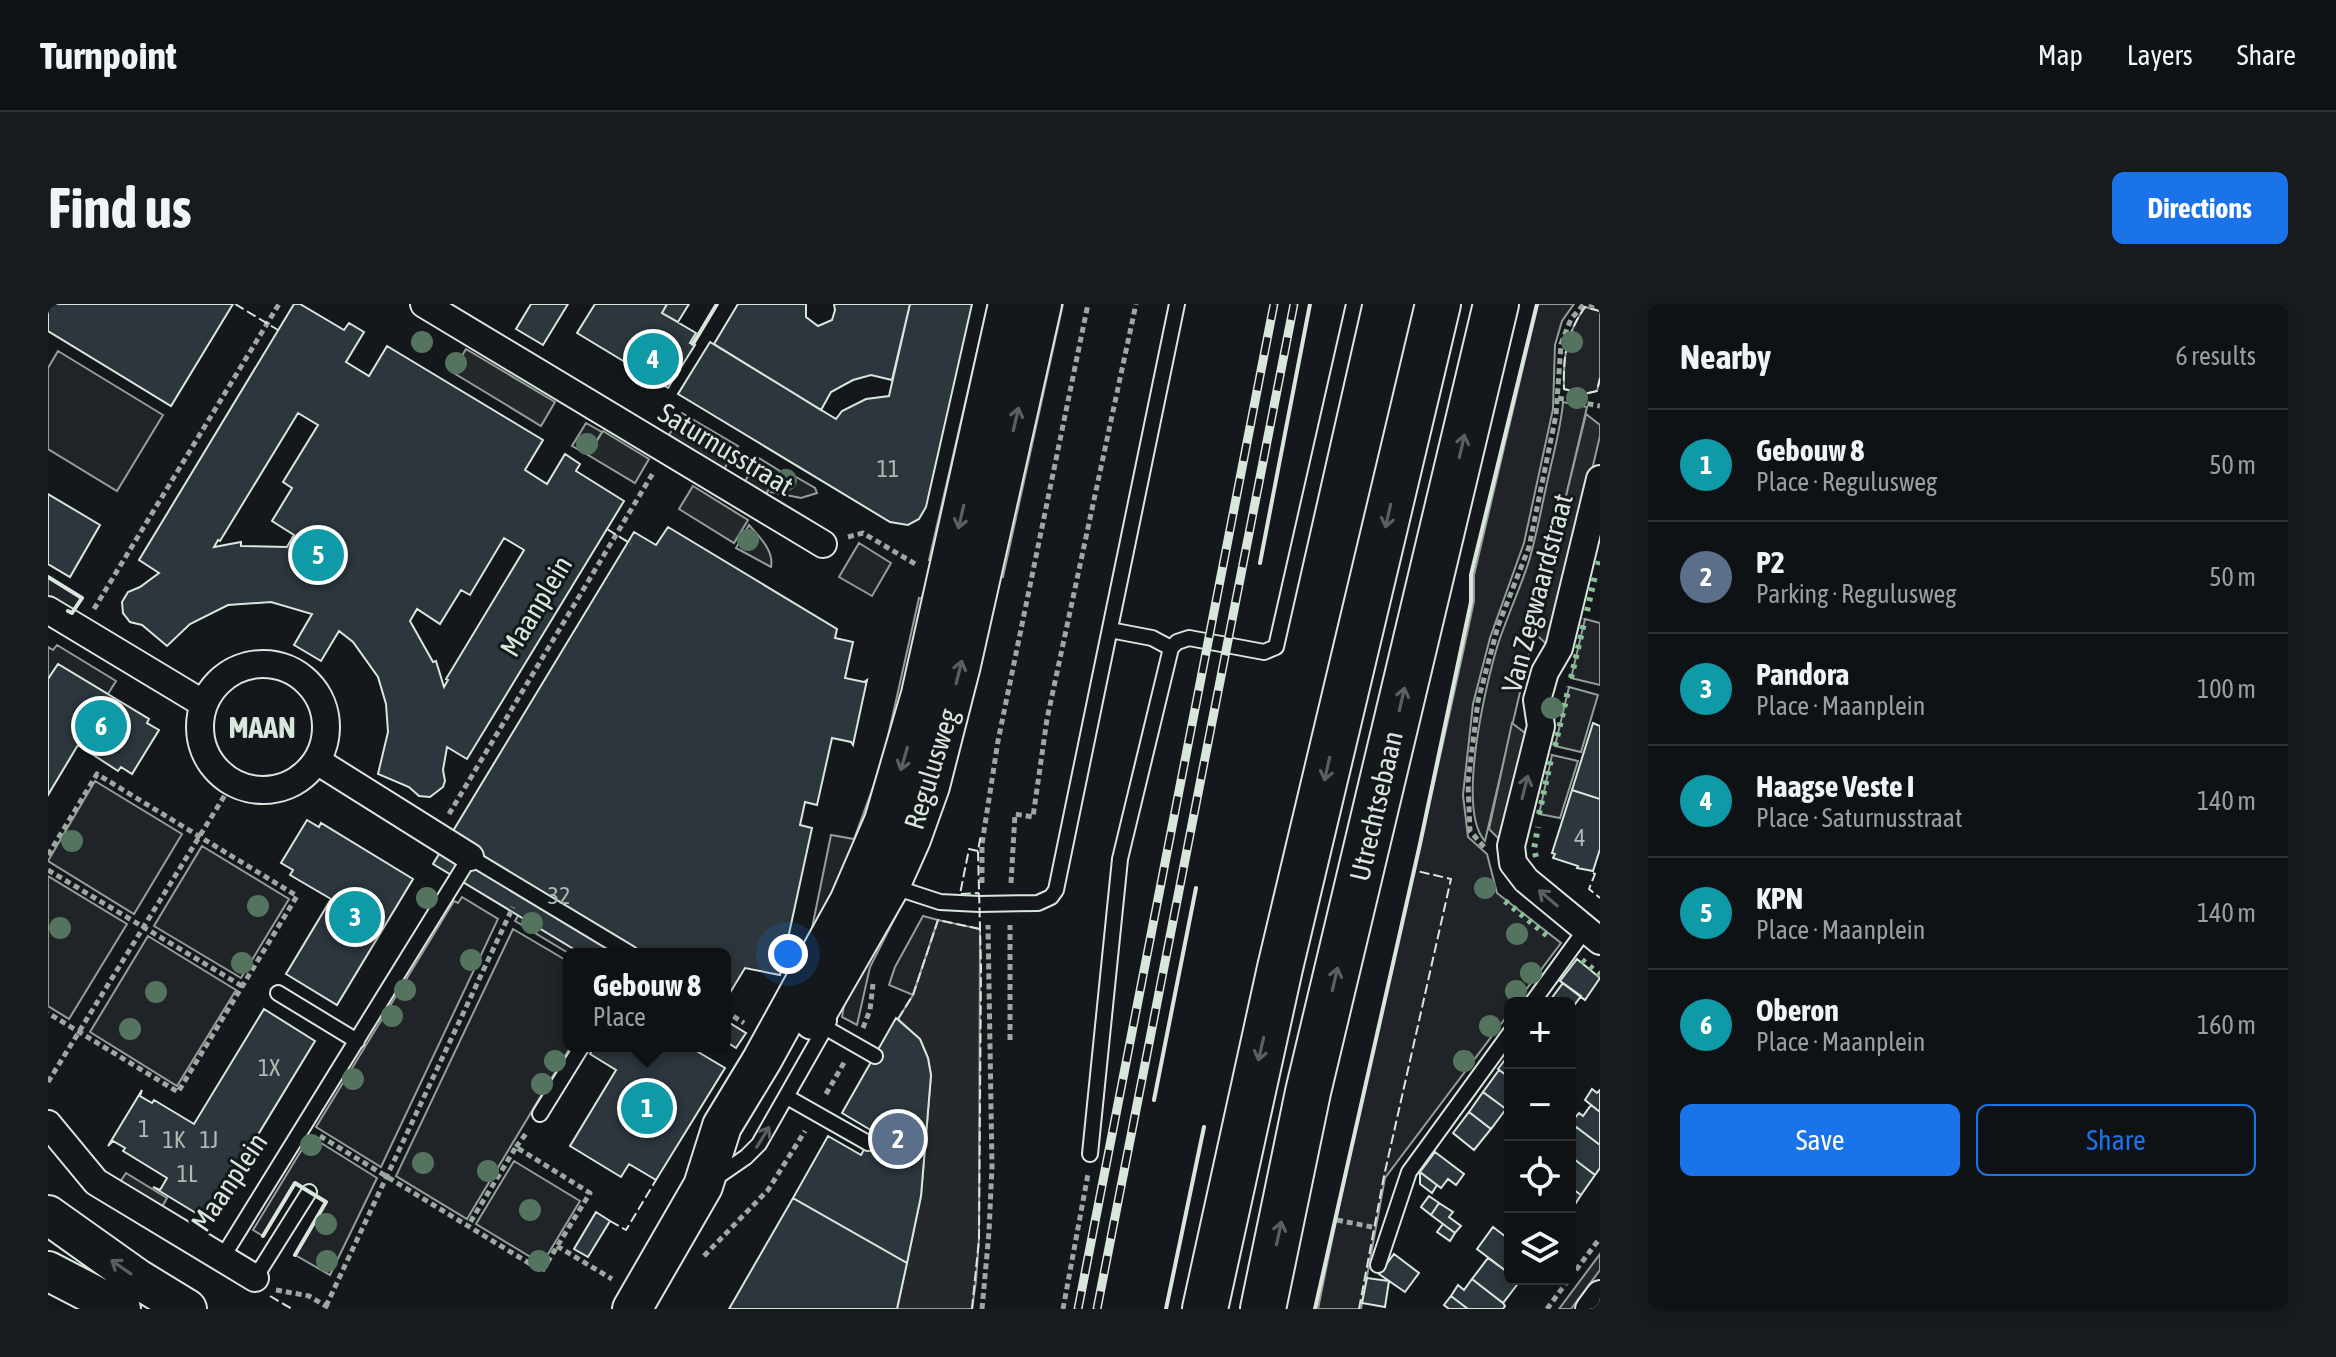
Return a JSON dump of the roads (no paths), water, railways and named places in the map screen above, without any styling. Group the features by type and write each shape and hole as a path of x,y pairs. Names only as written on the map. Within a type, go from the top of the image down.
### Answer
{"highway":[{"name":"Utrechtsebaan","path":"1205,1309 1266,1028 1438,304"},
{"name":"Utrechtsebaan","path":"1263,1309 1308,1092 1496,304"}],"main road":[{"name":"Regulusweg","path":"632,1309 703,1186 727,1117 849,902 884,821 927,668 1008,304"},
{"name":"Regulusweg","path":"703,1186 723,1167 750,1130 890,886 915,827 936,763 1042,304"},
{"path":"48,1215 187,1309"},
{"path":"48,1271 121,1309"}],"street":[{"name":"Saturnusstraat","path":"424,304 823,544"},
{"name":"Van Zegwaardstraat","path":"1593,936 1526,880 1513,863 1511,846 1541,726 1537,700 1545,672 1559,648 1600,479"},
{"path":"48,610 204,704"},
{"path":"254,665 275,665 296,673 311,686 322,703 326,723 325,743 317,761 304,776 286,786 267,790 247,788 233,782 213,765 203,748 200,724 204,704 216,685 233,671 254,665"},
{"path":"317,761 470,857"},
{"name":"Maanplein","path":"48,1124 96,1182 222,1258"},
{"path":"222,1258 255,1278"},
{"path":"1589,1309 1600,1294"}],"lane":[{"path":"890,886 934,901 986,904 1043,902 1056,890 1177,304"},
{"path":"1090,1154 1120,859 1171,648 1189,638 1264,652 1277,645 1354,304"},
{"path":"1110,630 1152,638 1171,648"},
{"path":"470,857 621,948"},
{"name":"Maanplein","path":"222,1258 470,857"},
{"path":"1537,997 1593,936"},
{"path":"703,1186 752,1153 826,1028 835,1006 838,977"},
{"path":"278,993 357,1041"},
{"path":"826,1028 875,1056"},
{"path":"1378,1265 1409,1172 1504,1041"},
{"path":"540,1114 578,1052"},
{"path":"787,1097 868,1143"},
{"path":"255,1278 309,1192"}],"railway":[{"path":"1078,1309 1274,304"},
{"path":"1097,1309 1294,304"}],"place":[{"name":"Haagse Veste I","path":"653,359"},
{"name":"KPN","path":"318,555"},
{"name":"Oberon","path":"101,726"},
{"name":"Pandora","path":"355,917"},
{"name":"Gebouw 8","path":"647,1108"},
{"name":"P2","path":"898,1139"}],"district":[{"name":"MAAN","path":"262,728"}]}
